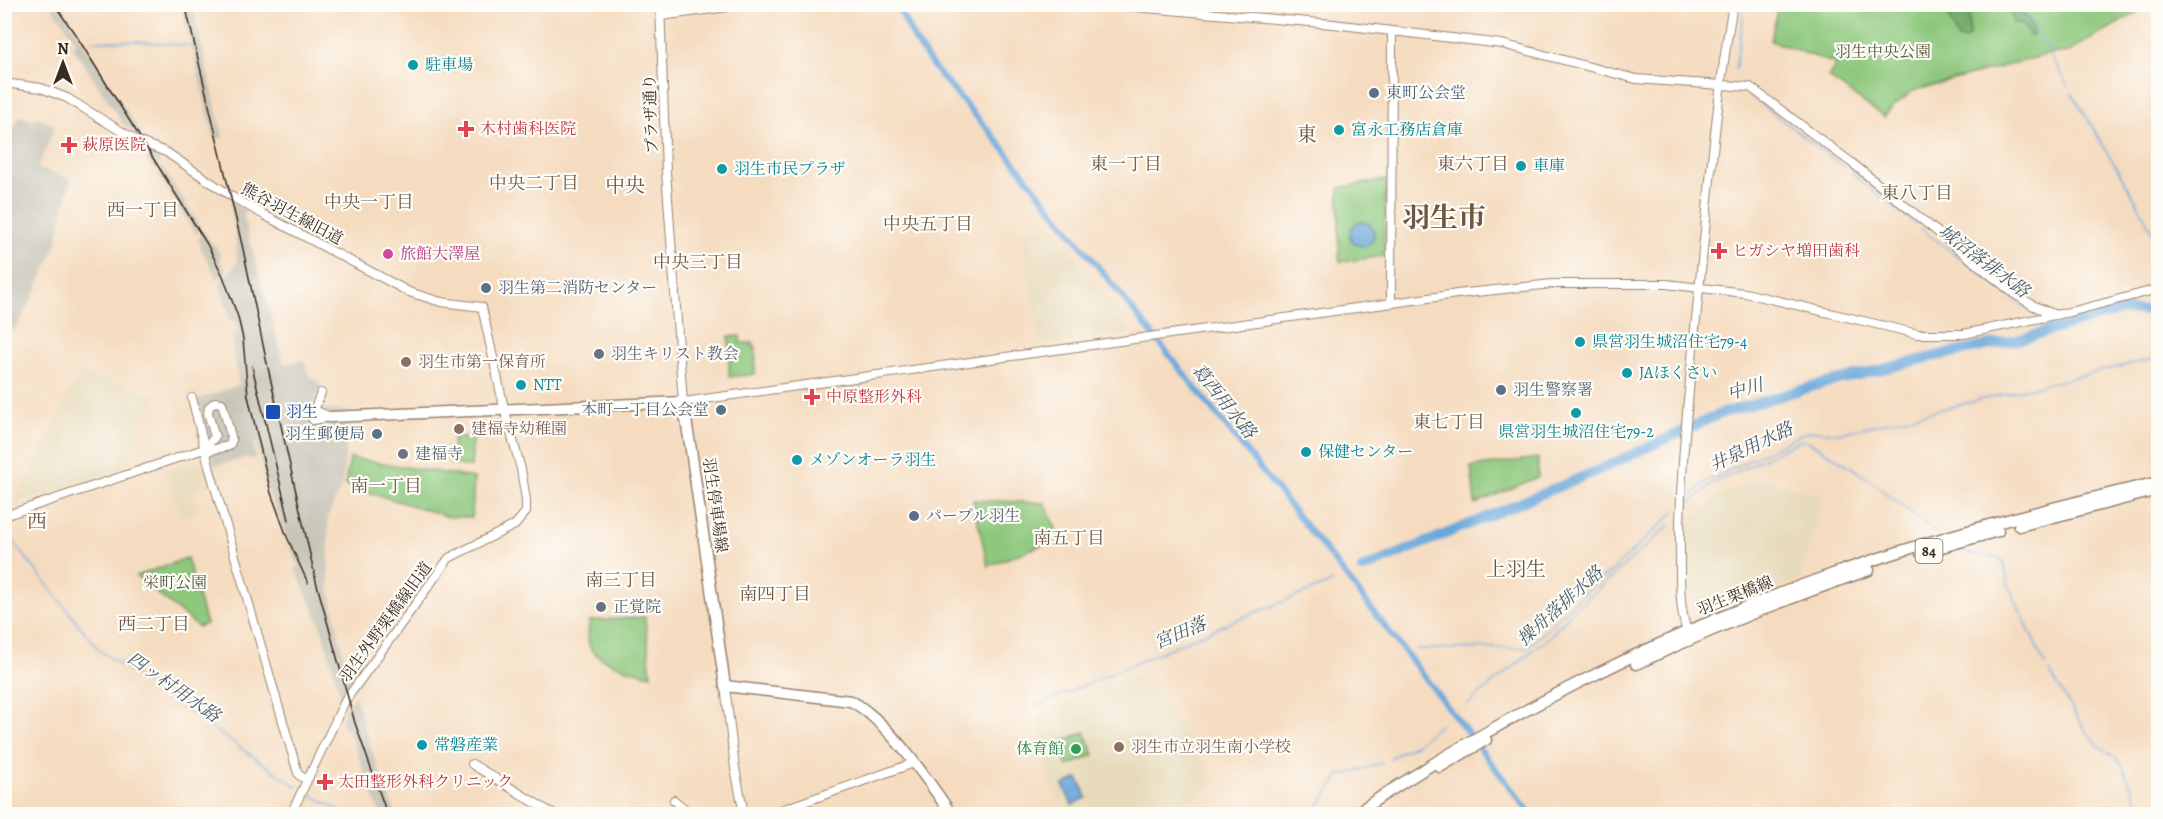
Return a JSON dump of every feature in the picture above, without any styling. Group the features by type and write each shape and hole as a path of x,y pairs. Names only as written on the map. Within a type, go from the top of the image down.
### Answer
{"main road":[{"path":"330,417 683,402"},
{"name":"羽生停車場線","path":"683,402 692,450 725,686"},
{"name":"羽生栗橋線","path":"1355,814 1461,746 1597,674 1818,579 1946,538 2158,482"},
{"name":"羽生栗橋線","path":"1365,814 1484,741 1688,636 1819,587 1921,553 2158,490"},
{"path":"725,686 852,701 882,727 914,763 951,814"}],"street":[{"name":"プラザ通り","path":"660,4 666,172 683,402"},
{"path":"1100,4 1334,24 1502,44 1636,79 1750,87 1852,163 2013,293 2034,306 2056,315"},
{"path":"1688,636 1683,615 1679,508 1685,422 1720,84 1733,4"},
{"path":"661,16 727,7"},
{"path":"1391,303 1392,32"},
{"name":"熊谷羽生線旧道","path":"4,83 41,88 67,98 132,138 166,152 248,206 401,288 441,302 482,307 504,408"},
{"path":"683,402 1391,303 1552,284 1612,283 1700,287 1756,295 1918,334 1964,334 2056,315 2158,289"},
{"path":"321,393 310,414 313,420 330,417"},
{"path":"192,398 204,449 297,770 299,775 307,780"},
{"path":"4,516 204,449 225,447 232,443 222,403 215,402 208,407 215,437 204,449"},
{"name":"羽生外野栗橋線旧道","path":"291,814 345,701 449,558 515,525 526,512 521,469 504,408"},
{"path":"725,686 735,768 744,814"},
{"path":"770,814 914,763"},
{"path":"472,764 553,814"},
{"path":"674,800 691,814"}],"shaded area":[{"path":"50,5 58,5 68,18 145,140 124,125 72,46 79,45"},
{"path":"181,5 192,5 223,137 221,138 214,139"},
{"path":"20,116 34,122 37,117 55,126 38,168 71,179 56,245 14,332 4,330 4,145"},
{"path":"137,144 161,154 157,173 156,169 151,167"},
{"path":"161,165 200,226 197,236 159,176"},
{"path":"230,201 246,210 243,216 283,361 286,364 304,360 310,378 322,387 313,403 320,405 320,409 351,411 342,484 328,516 329,588 347,672 357,678 342,701 320,623 295,569 299,567 269,495 256,443 253,444 256,458 248,457 214,466 196,400 239,385 233,351 233,335 237,334 235,320 231,320 220,286 223,279 234,268 237,260"},
{"path":"1052,226 1133,333 1040,345 1022,232"},
{"path":"202,230 220,253 220,261 226,271 218,280 198,242"},
{"path":"80,372 156,395 121,469 14,505"},
{"path":"195,461 203,464 210,486 192,492 198,512 181,517 167,473 168,469"},
{"path":"1759,478 1823,497 1800,580 1707,616 1691,605 1688,526 1717,497"},
{"name":"羽生市立羽生南小学校","path":"1141,672 1216,781 1166,814 1070,814 1050,787 1038,714"},
{"path":"355,696 374,757 396,814 380,814 349,732 340,724 345,713 344,709"}],"green space":[{"name":"羽生中央公園","path":"1778,5 2150,5 2068,52 2045,55 1913,91 1884,117 1828,77 1836,64 1771,41"},
{"path":"1955,5 1974,5 1970,10 1969,36 1966,39 1958,39 1947,12"},
{"path":"2009,5 2019,5 2033,27 2033,35 2030,36 2021,23 2013,23"},
{"path":"1386,180 1384,256 1341,262 1339,259 1339,188"},
{"path":"729,336 740,336 740,343 753,343 753,347 756,347 755,374 729,377"},
{"path":"454,437 473,439 471,467 449,463"},
{"path":"350,458 474,478 472,517 449,517 345,485"},
{"path":"1538,458 1538,477 1475,504 1471,467"},
{"path":"973,500 1045,503 1060,538 988,566"},
{"name":"栄町公園","path":"187,558 206,624 198,627 136,576"},
{"path":"645,617 651,675 606,661 592,651 588,642 589,621"},
{"name":"体育館","path":"1085,732 1094,755 1067,766 1057,743"}],"water":[{"path":"1357,222 1367,222 1374,229 1374,239 1367,246 1357,246 1350,239 1350,229"},
{"path":"1078,778 1087,798 1072,805 1063,785"}],"waterway":[{"name":"葛西用水路","path":"897,4 914,39 934,68 995,138 1331,557 1531,814"},
{"name":"城沼落排水路","path":"1735,70 1745,4"},
{"path":"2021,4 2068,86"},
{"path":"91,41 136,41 192,46"},
{"path":"2072,93 2137,202 2158,244"},
{"name":"城沼落排水路","path":"1748,94 1844,167"},
{"name":"城沼落排水路","path":"1850,172 1915,224"},
{"name":"城沼落排水路","path":"1920,228 2034,314"},
{"name":"中川","path":"1362,569 1594,472 1720,414 1814,386 1936,356 2021,339 2122,310 2158,311"},
{"name":"城沼落排水路","path":"2041,322 2049,331"},
{"name":"井泉用水路","path":"1685,502 1707,481 1804,433 1814,431 1841,433 2152,359"},
{"name":"操舟落排水路","path":"1689,504 1712,484 1799,441 1804,441"},
{"name":"操舟落排水路","path":"1808,441 1859,472 1938,534"},
{"name":"井泉用水路","path":"1417,649 1527,648 1677,509"},
{"name":"操舟落排水路","path":"1467,705 1549,637 1572,612 1670,525"},
{"name":"四ッ村用水路","path":"4,530 99,650 297,787"},
{"name":"操舟落排水路","path":"1959,549 1971,554 1993,556 2003,561 2009,586 2045,665"},
{"name":"宮田落","path":"1036,706 1224,625 1333,582"},
{"name":"操舟落排水路","path":"2049,671 2085,730 2098,745 2122,765 2143,814"},
{"path":"1390,758 1415,745 1440,725"},
{"path":"1313,814 1339,776 1383,763"},
{"name":"四ッ村用水路","path":"308,793 346,814"}],"railway":[{"path":"54,4 207,244 223,276 238,317 243,339 248,396 271,493 287,537 308,583"},
{"path":"185,4 243,249 316,581 355,723 387,814"},
{"path":"252,366 289,520"}],"place":[{"name":"駐車場","path":"413,65"},
{"name":"東町公会堂","path":"1374,93"},
{"name":"木村歯科医院","path":"466,129"},
{"name":"富永工務店倉庫","path":"1339,130"},
{"name":"萩原医院","path":"69,145"},
{"name":"車庫","path":"1521,166"},
{"name":"羽生市民プラザ","path":"722,169"},
{"name":"ヒガシヤ増田歯科","path":"1719,251"},
{"name":"旅館大澤屋","path":"388,254"},
{"name":"羽生第二消防センター","path":"486,288"},
{"name":"県営羽生城沼住宅79-4","path":"1580,342"},
{"name":"羽生キリスト教会","path":"599,354"},
{"name":"羽生市第一保育所","path":"406,362"},
{"name":"JAほくさい","path":"1627,373"},
{"name":"NTT","path":"521,385"},
{"name":"羽生警察署","path":"1501,390"},
{"name":"中原整形外科","path":"812,397"},
{"name":"本町一丁目公会堂","path":"721,410"},
{"name":"羽生","path":"273,412"},
{"name":"県営羽生城沼住宅79-2","path":"1576,413"},
{"name":"建福寺幼稚園","path":"459,429"},
{"name":"羽生郵便局","path":"377,434"},
{"name":"保健センター","path":"1306,452"},
{"name":"建福寺","path":"403,454"},
{"name":"メゾンオーラ羽生","path":"797,460"},
{"name":"パープル羽生","path":"914,516"},
{"name":"正覚院","path":"601,607"},
{"name":"常磐産業","path":"422,745"},
{"name":"羽生市立羽生南小学校","path":"1119,747"},
{"name":"体育館","path":"1076,749"},
{"name":"太田整形外科クリニック","path":"325,782"}],"district":[{"name":"東","path":"1307,134"},
{"name":"東一丁目","path":"1126,164"},
{"name":"東六丁目","path":"1473,164"},
{"name":"中央二丁目","path":"534,183"},
{"name":"中央","path":"625,185"},
{"name":"東八丁目","path":"1917,193"},
{"name":"中央一丁目","path":"369,202"},
{"name":"西一丁目","path":"143,210"},
{"name":"羽生市","path":"1444,218"},
{"name":"中央五丁目","path":"928,224"},
{"name":"中央三丁目","path":"698,262"},
{"name":"東七丁目","path":"1449,422"},
{"name":"南一丁目","path":"386,486"},
{"name":"西","path":"37,521"},
{"name":"南五丁目","path":"1069,538"},
{"name":"上羽生","path":"1516,569"},
{"name":"南三丁目","path":"621,580"},
{"name":"南四丁目","path":"775,594"},
{"name":"西二丁目","path":"154,624"}]}
